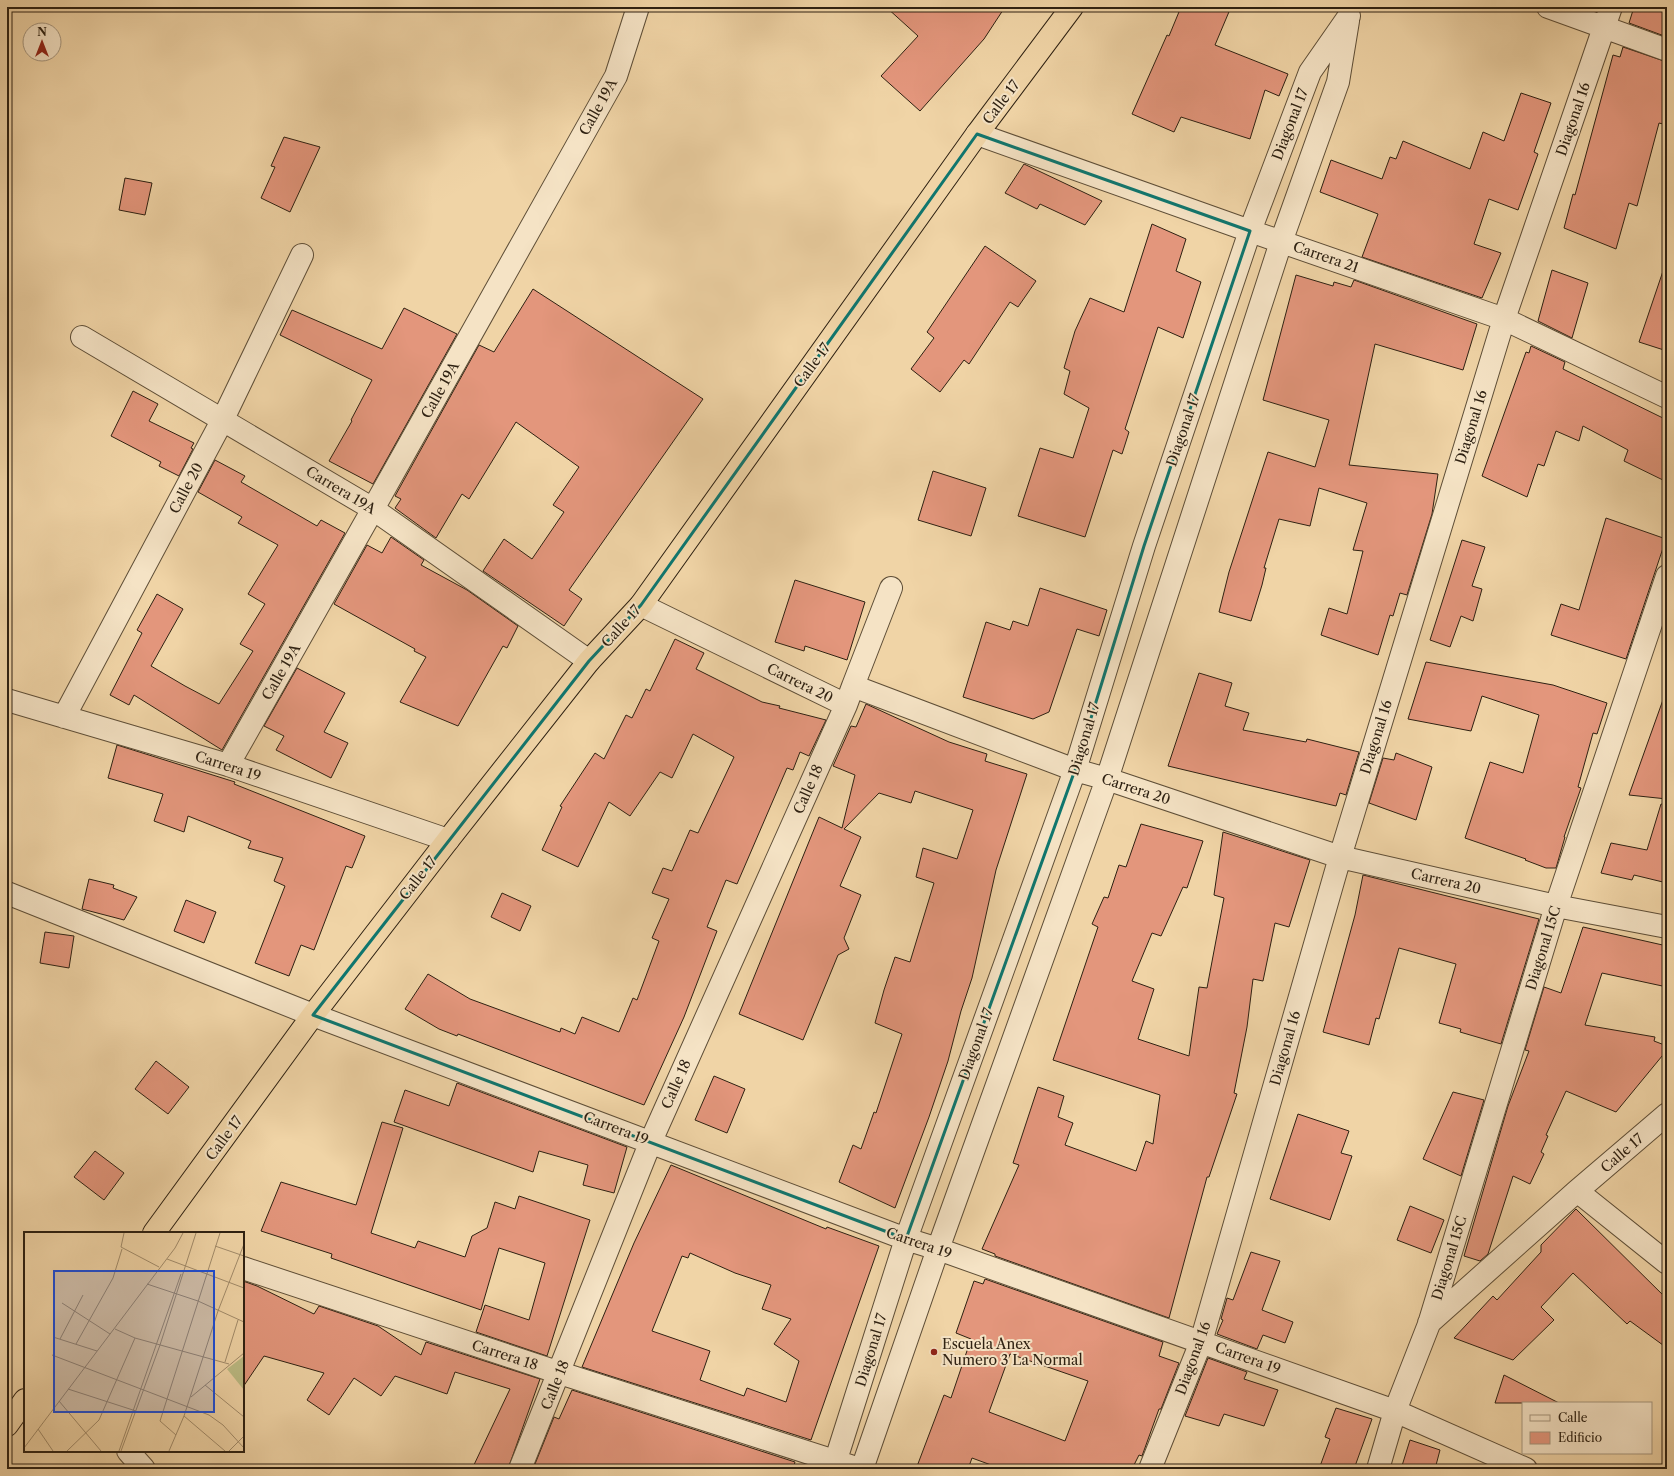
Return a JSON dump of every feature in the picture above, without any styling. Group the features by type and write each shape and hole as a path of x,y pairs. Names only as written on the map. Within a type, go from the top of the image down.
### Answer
{"highway":[{"name":"Calle 17","path":"155,1232 313,1015 448,840 589,661 641,604 977,134 1072,7"},
{"path":"7,1425 24,1401"}],"street":[{"name":"Calle 19A","path":"228,765 374,509 616,76 638,7"},
{"path":"1548,7 1608,17 1667,50"},
{"name":"Diagonal 17","path":"834,1465 906,1239 1075,770 1144,546 1250,231 1310,72 1350,11"},
{"name":"Diagonal 17","path":"862,1469 938,1249 1107,779 1281,242 1338,82 1350,11"},
{"name":"Diagonal 16","path":"1150,1469 1201,1342 1340,857 1504,319 1608,17"},
{"name":"Carrera 21","path":"977,134 1281,242 1504,319 1667,396"},
{"name":"Calle 20","path":"64,717 223,419 302,256"},
{"name":"Carrera 19A","path":"82,337 374,509 589,661"},
{"name":"Diagonal 15C","path":"1378,1469 1396,1411 1429,1324 1556,906 1667,576"},
{"name":"Calle 18","path":"520,1469 560,1373 651,1141 849,696 891,588"},
{"name":"Carrera 20","path":"641,604 849,696 1075,770 1107,779 1340,857 1556,906 1667,926"},
{"name":"Carrera 19","path":"7,700 228,765 448,840"},
{"name":"Carrera 19","path":"7,893 313,1015 651,1141 906,1239 1396,1411 1526,1469"},
{"name":"Calle 17","path":"1577,1191 1667,1114"},
{"path":"1577,1191 1667,1264"},
{"name":"Diagonal 15C","path":"1429,1324 1577,1191"},
{"name":"Carrera 18","path":"244,1268 834,1465 859,1469"},
{"path":"129,1452 144,1469"}],"highlighted area":[{"path":"977,134 1250,231 1144,546 1075,770 906,1239 313,1015 589,661 641,605"}],"building":[{"path":"886,7 1005,7 984,39 920,111 881,76 918,36"},
{"path":"1181,7 1231,7 1215,45 1288,74 1279,96 1265,90 1250,139 1181,117 1174,132 1132,114"},
{"path":"1634,7 1667,7 1667,37 1629,23"},
{"path":"1623,47 1667,62 1667,125 1659,123 1637,206 1629,203 1616,249 1564,228 1573,194 1575,195 1613,55 1620,57"},
{"path":"1521,93 1551,103 1534,152 1538,154 1518,210 1489,199 1474,244 1501,253 1482,298 1362,257 1378,214 1320,192 1331,160 1382,179 1390,157 1396,159 1403,141 1470,169 1483,132 1504,141"},
{"path":"284,137 320,147 290,212 261,198 275,167 271,166"},
{"path":"1024,164 1102,201 1085,225 1040,204 1037,209 1005,193"},
{"path":"125,178 152,183 145,215 119,210"},
{"path":"1152,224 1186,239 1176,271 1201,282 1183,338 1158,327 1125,429 1129,432 1122,454 1113,450 1085,537 1018,516 1040,448 1073,458 1089,408 1064,394 1070,371 1064,368 1075,331 1090,298 1124,312"},
{"path":"985,246 1036,281 1018,307 1010,302 969,364 964,360 940,392 911,369 934,338 927,332"},
{"path":"1552,270 1588,283 1572,338 1538,321"},
{"path":"1663,271 1667,272 1667,351 1639,342"},
{"path":"1296,275 1333,286 1334,282 1351,287 1354,280 1477,324 1463,370 1375,344 1349,465 1438,474 1432,514 1407,595 1400,593 1393,616 1390,615 1378,655 1321,635 1329,608 1347,614 1363,551 1353,550 1367,503 1319,488 1310,526 1279,519 1264,568 1266,568 1262,585 1251,621 1219,612 1229,572 1268,452 1315,467 1329,420 1263,400"},
{"path":"533,289 703,399 569,590 582,599 564,626 483,571 504,539 532,559 564,512 553,505 579,467 516,422 469,499 462,494 436,538 395,508 401,499 395,496 479,345 494,352"},
{"path":"404,308 457,334 373,484 329,461 352,421 351,420 372,380 280,335 292,310 382,349"},
{"path":"1531,346 1565,362 1563,369 1667,420 1667,482 1624,461 1628,450 1583,426 1579,441 1556,431 1544,466 1538,464 1527,497 1482,476 1526,352 1529,353"},
{"path":"133,391 158,404 149,421 194,443 191,448 193,449 179,476 159,466 161,462 111,436"},
{"path":"215,460 245,476 241,482 317,526 321,520 345,533 222,750 134,695 129,705 110,695 142,633 137,630 157,594 183,609 151,666 219,704 253,651 240,644 265,604 248,594 278,545 238,523 242,517 198,492"},
{"path":"933,471 986,488 971,536 918,520"},
{"path":"1606,518 1666,539 1626,659 1551,635 1561,604 1579,610"},
{"path":"391,537 424,560 421,565 467,590 518,626 507,648 503,646 458,726 400,702 426,657 414,651 415,649 334,604 367,545 382,553"},
{"path":"1462,540 1485,547 1472,586 1482,589 1473,621 1461,616 1450,647 1430,640"},
{"path":"795,580 865,602 847,660 805,646 804,651 775,642"},
{"path":"1040,588 1107,610 1099,636 1077,629 1049,712 1033,719 963,697 986,622 1010,630 1013,621 1028,626"},
{"path":"675,639 704,653 696,669 762,702 826,720 809,756 800,752 793,770 787,768 737,884 726,880 707,927 717,931 684,1017 644,1105 458,1034 457,1036 439,1029 405,1009 428,974 470,999 560,1032 561,1028 575,1034 582,1017 619,1032 633,998 637,1000 659,941 652,938 669,899 652,893 663,868 672,871 690,830 698,833 734,757 693,734 672,778 660,772 630,816 609,802 578,867 542,850 562,807 560,806 595,753 604,759 626,715 632,718 646,689 650,691"},
{"path":"1426,662 1553,685 1607,703 1597,734 1593,733 1578,787 1581,788 1564,837 1556,868 1546,868 1525,860 1526,859 1465,838 1490,762 1523,773 1539,715 1482,696 1471,731 1408,719"},
{"path":"297,668 345,693 324,732 348,743 331,778 276,750 284,736 264,726"},
{"path":"1199,673 1232,683 1225,706 1249,713 1243,730 1306,742 1307,739 1359,752 1346,795 1340,793 1336,806 1168,766"},
{"path":"1664,697 1667,697 1667,799 1629,795"},
{"path":"866,704 949,742 987,754 985,761 1027,774 996,870 972,978 961,1011 948,1061 895,1208 839,1182 853,1145 861,1149 874,1112 876,1113 902,1034 875,1023 895,957 910,962 934,883 916,877 923,848 957,859 973,810 915,791 911,803 879,793 844,829 861,837 840,886 861,895 844,938 849,949 838,955 803,1040 739,1014 819,817 842,828 855,775 833,766 851,726 856,727"},
{"path":"117,745 235,782 234,784 365,836 352,868 346,866 314,950 301,945 289,976 255,963 285,886 274,881 283,858 248,848 251,841 188,816 184,832 154,821 163,794 108,778"},
{"path":"1396,753 1432,767 1416,820 1369,803 1383,758 1394,760"},
{"path":"1661,804 1667,805 1667,883 1634,875 1632,880 1601,873 1611,843 1647,850"},
{"path":"1141,824 1203,841 1187,888 1183,887 1161,936 1152,933 1132,981 1154,989 1138,1039 1189,1056 1199,987 1207,988 1224,898 1214,895 1223,832 1310,860 1289,927 1275,923 1263,981 1253,979 1247,1027 1234,1093 1237,1094 1209,1177 1207,1177 1169,1318 995,1256 995,1254 982,1249 1019,1165 1013,1163 1038,1087 1064,1096 1058,1117 1073,1123 1065,1145 1136,1171 1146,1141 1153,1144 1160,1095 1053,1060 1098,927 1092,924 1104,897 1108,898 1119,865 1126,867"},
{"path":"1363,875 1539,919 1501,1044 1460,1032 1461,1029 1439,1023 1456,964 1399,948 1379,1019 1376,1018 1369,1045 1323,1032 1355,915"},
{"path":"89,879 114,885 113,888 137,897 124,920 82,909"},
{"path":"502,893 531,906 520,931 491,917"},
{"path":"186,900 216,912 204,943 174,931"},
{"path":"1583,927 1667,946 1667,987 1602,973 1585,1025 1655,1037 1654,1041 1667,1046 1667,1050 1616,1112 1566,1091 1546,1135 1548,1136 1541,1152 1544,1154 1530,1184 1513,1176 1488,1254 1480,1261 1464,1256 1508,1106 1529,1051 1525,1050 1544,987 1561,993"},
{"path":"45,932 74,936 69,968 40,963"},
{"path":"156,1061 189,1087 168,1114 135,1089"},
{"path":"714,1076 745,1089 727,1133 695,1120"},
{"path":"457,1083 627,1147 614,1193 583,1185 588,1165 539,1151 533,1172 394,1122 405,1090 449,1106"},
{"path":"1453,1092 1484,1100 1461,1176 1423,1159"},
{"path":"1298,1114 1349,1131 1341,1153 1352,1156 1330,1220 1270,1199"},
{"path":"382,1122 403,1128 371,1233 415,1248 418,1241 465,1257 472,1236 487,1228 495,1202 515,1209 519,1196 590,1220 547,1356 476,1332 485,1305 529,1320 545,1263 499,1248 481,1310 331,1258 332,1254 261,1231 281,1182 356,1205"},
{"path":"95,1151 124,1173 104,1200 74,1177"},
{"path":"671,1165 826,1229 827,1227 879,1246 811,1440 582,1367 634,1243","holes":["690,1253 735,1273 771,1285 762,1309 791,1319 774,1344 799,1361 786,1402 747,1388 744,1396 700,1380 710,1351 652,1331 682,1256 688,1258"]},
{"path":"1410,1206 1444,1220 1431,1253 1397,1240"},
{"path":"1576,1209 1667,1299 1667,1348 1630,1321 1627,1324 1573,1273 1541,1307 1554,1320 1513,1360 1454,1338 1493,1296 1497,1300 1541,1252 1541,1245"},
{"path":"1251,1252 1280,1261 1262,1310 1293,1322 1285,1343 1263,1335 1257,1349 1217,1334 1223,1320 1221,1319 1227,1298 1233,1300"},
{"path":"985,1279 1163,1342 1159,1356 1179,1363 1161,1409 1159,1409 1142,1456 1139,1455 1132,1469 1002,1469 972,1458 968,1469 916,1469 944,1395 951,1398 971,1339 956,1333 974,1281 983,1284","holes":["1010,1354 1088,1381 1065,1441 989,1412"]},
{"path":"244,1281 257,1286 314,1314 319,1306 378,1326 421,1355 426,1342 540,1379 508,1469 472,1469 510,1389 455,1372 447,1394 395,1376 381,1396 354,1378 329,1415 307,1400 324,1373 264,1356 244,1386"},
{"path":"1208,1358 1247,1372 1244,1379 1278,1390 1264,1426 1224,1414 1219,1426 1185,1416"},
{"path":"1504,1375 1557,1402 1522,1402 1495,1403"},
{"path":"572,1390 795,1462 793,1469 533,1469 554,1417 559,1419"},
{"path":"1336,1408 1372,1419 1354,1469 1319,1469 1330,1439 1325,1437"},
{"path":"1410,1440 1440,1450 1435,1469 1401,1469"}],"place":[{"name":"Escuela Anex Numero 3 La Normal","path":"934,1352"}]}
